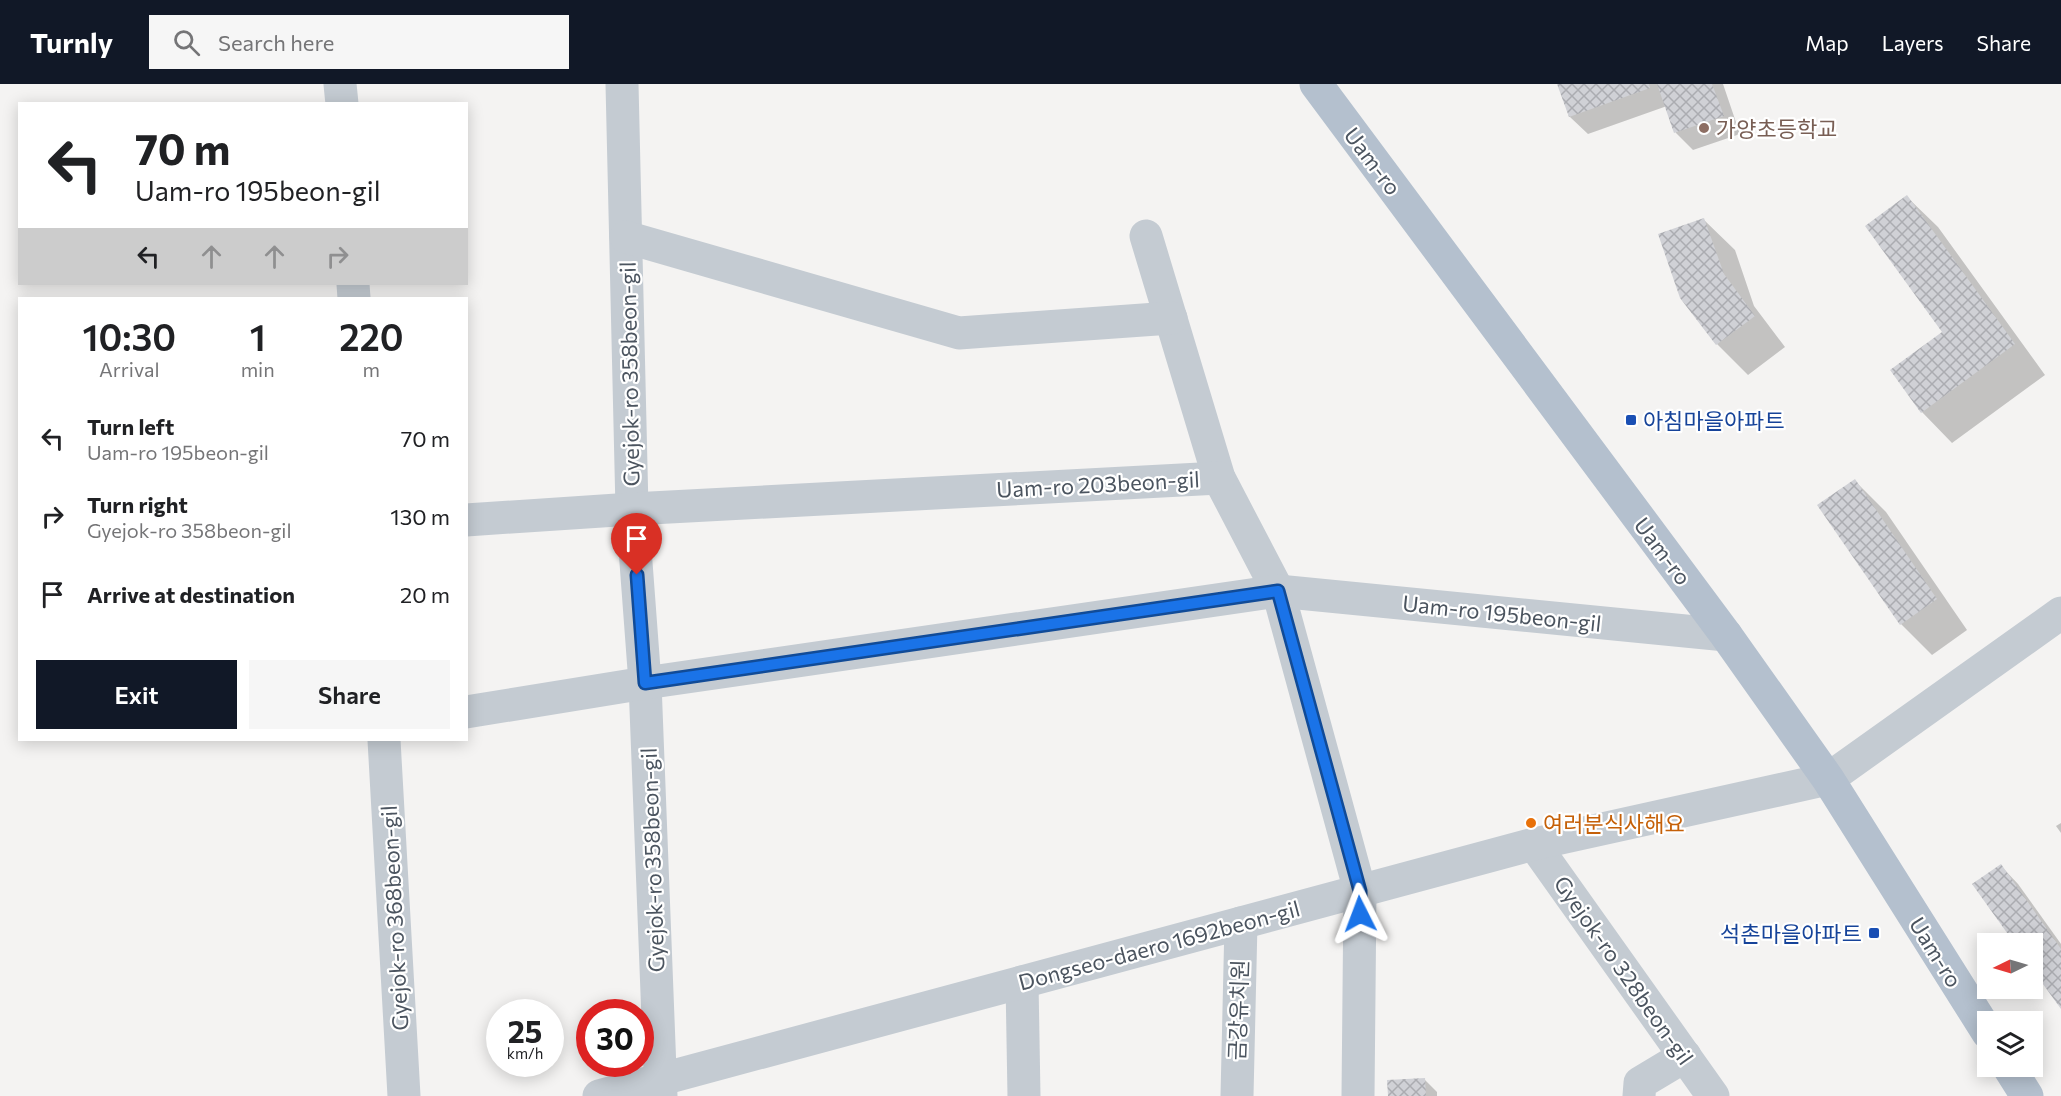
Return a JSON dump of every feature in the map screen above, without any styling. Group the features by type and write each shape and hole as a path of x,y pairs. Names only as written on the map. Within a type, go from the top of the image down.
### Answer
{"main road":[{"name":"Uam-ro","path":"1316,84 1726,635 1827,779 1977,1016"},
{"path":"2015,1077 2027,1096"}],"street":[{"path":"340,84 342,102"},
{"name":"Gyejok-ro 358beon-gil","path":"622,84 632,510 645,683 661,1088"},
{"path":"626,237 959,333 1171,318 1146,236"},
{"name":"Uam-ro 203beon-gil","path":"468,520 1219,478 1171,318"},
{"path":"1219,478 1278,591 1360,891 1358,1096"},
{"name":"Uam-ro 195beon-gil","path":"468,712 645,683 1278,591 1726,635"},
{"path":"1827,779 2061,613"},
{"name":"Gyejok-ro 368beon-gil","path":"384,741 404,1096"},
{"name":"Dongseo-daero 1692beon-gil","path":"599,1096 661,1088 1022,982 1534,844 1827,779"},
{"name":"Gyejok-ro 328beon-gil","path":"1534,844 1713,1096"},
{"name":"금강유치원","path":"1237,1096 1241,923"},
{"path":"1022,982 1024,1096"},
{"path":"1640,1096 1640,1083 1685,1056"}],"building":[{"path":"1557,84 1649,84 1650,88 1569,117"},
{"path":"1657,84 1712,84 1724,116 1674,133"},
{"path":"1907,195 2015,344 1921,413 1890,370 1942,332 1865,226"},
{"path":"1704,218 1724,274 1755,316 1716,345 1680,298 1658,234"},
{"path":"1855,479 1937,599 1900,625 1817,505"},
{"path":"2001,864 2061,949 2061,1009 2043,984 2043,933 2007,933 1972,884"},
{"path":"1425,1078 1426,1096 1388,1096 1387,1080"}],"place":[{"name":"가양초등학교","path":"1704,128"},
{"name":"아침마을아파트","path":"1631,420"},
{"name":"여러분식사해요","path":"1531,823"},
{"name":"석촌마을아파트","path":"1874,933"}],"route":[{"path":"637,575 645,683 1278,591 1360,891 1360,914"}]}
